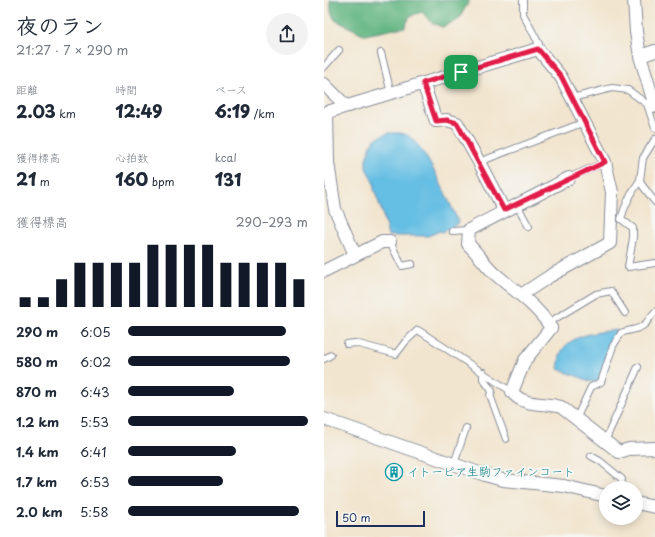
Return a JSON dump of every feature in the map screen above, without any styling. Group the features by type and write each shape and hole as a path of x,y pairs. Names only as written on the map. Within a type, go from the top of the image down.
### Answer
{"street":[{"path":"634,0 636,32 640,56 653,110"},
{"path":"354,255 329,210 326,112 538,49 561,76 605,162 612,192 610,243 550,276 521,295"},
{"path":"640,56 655,51"},
{"path":"423,83 436,121 447,120 457,123 504,210"},
{"path":"324,84 346,106"},
{"path":"569,178 517,205 504,210 469,230 468,244 493,272 521,295 551,328 525,360 512,392 520,400 536,404 553,404 561,407 619,452 629,449 655,448"},
{"path":"324,271 382,242 390,242"},
{"path":"324,419 503,480 564,486 599,494"},
{"path":"643,504 655,507"}],"lane":[{"path":"523,0 524,14 539,44 538,49"},
{"path":"324,67 339,50"},
{"path":"381,53 391,93"},
{"path":"572,98 612,88 628,90 653,110 655,128"},
{"path":"479,162 584,122"},
{"path":"655,139 643,158 640,180 630,194 624,207 622,219 633,228 633,238 628,267 655,263"},
{"path":"569,178 605,162"},
{"path":"640,180 655,202"},
{"path":"517,205 529,227"},
{"path":"452,231 469,230"},
{"path":"390,242 402,266 412,264"},
{"path":"548,323 596,294 612,291 625,313"},
{"path":"576,419 591,387 600,382 613,346 621,333 637,329 644,325 650,316 655,312"},
{"path":"347,344 354,343 396,354 406,341 418,330 512,392"},
{"path":"324,359 331,355"},
{"path":"605,441 638,368"},
{"path":"483,372 483,379 492,391 490,395 506,439"},
{"path":"454,464 466,428"},
{"path":"591,456 600,461 622,479 622,481"}],"green space":[{"path":"330,0 470,0 458,20 442,27 432,23 422,12 410,16 405,27 365,35 335,20 331,12"}],"water":[{"path":"388,133 405,134 414,141 429,162 459,223 442,232 440,231 428,236 388,236 374,189 374,184 366,168 366,159 372,142 378,137"},
{"path":"617,330 599,381 592,382 558,369 561,353 565,347 577,338 585,335"}],"place":[{"name":"イトーピア生駒ファインコート","path":"394,472"}],"route":[{"path":"538,49 561,76 605,162 504,210 457,123 447,120 436,121 423,83 461,72 538,49"}]}
